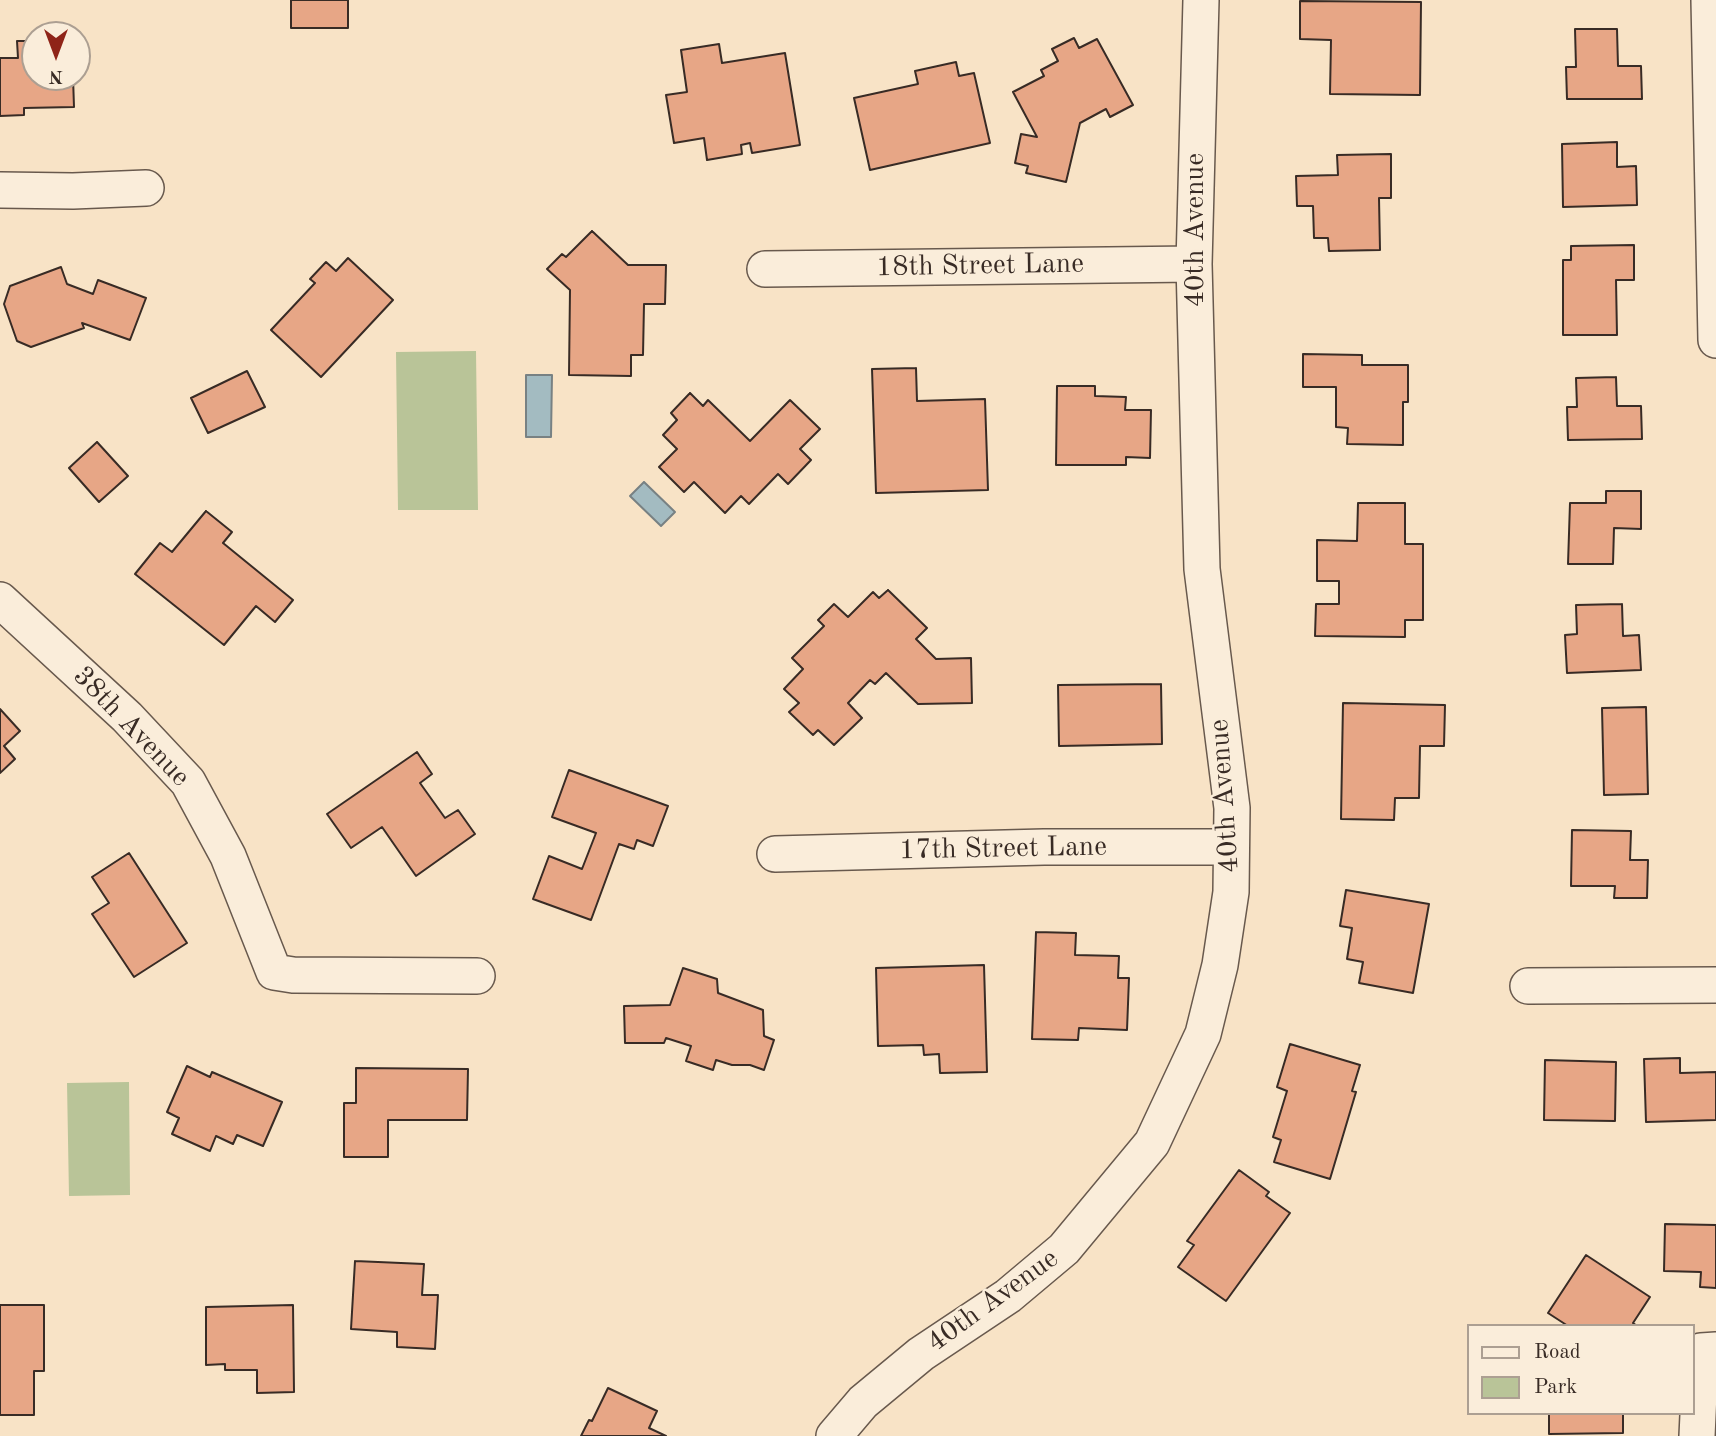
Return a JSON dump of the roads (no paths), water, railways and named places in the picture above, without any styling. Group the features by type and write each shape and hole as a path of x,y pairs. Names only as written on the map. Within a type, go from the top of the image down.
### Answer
{"street":[{"name":"40th Avenue","path":"834,1436 863,1402 921,1354 1008,1296 1064,1249 1152,1143 1203,1034 1220,965 1231,892 1231,807 1202,569 1194,264 1200,0"},
{"path":"1709,0 1716,340"},
{"path":"0,190 146,188"},
{"name":"18th Street Lane","path":"765,269 1194,264"},
{"name":"38th Avenue","path":"0,600 127,717 188,782 228,856 274,972 293,975 477,976"},
{"name":"17th Street Lane","path":"775,854 1044,847 1231,847"},
{"path":"1528,986 1716,985"},
{"path":"1697,1436 1701,1351 1716,1350"}],"water":[{"path":"526,375 552,375 551,437 526,437"},
{"path":"644,482 675,512 661,526 630,496"}]}
